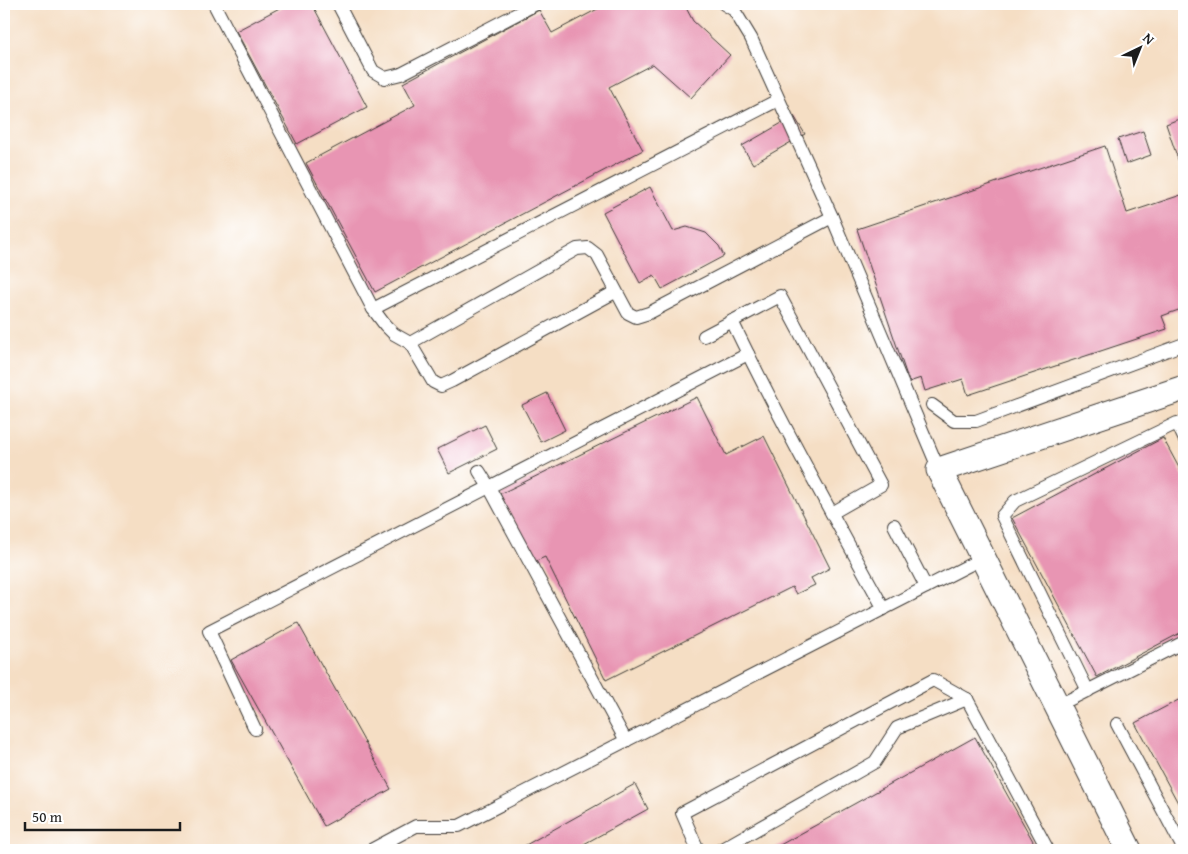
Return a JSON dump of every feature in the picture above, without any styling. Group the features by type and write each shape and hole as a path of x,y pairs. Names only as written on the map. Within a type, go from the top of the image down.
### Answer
{"street":[{"path":"1129,850 939,470 1184,388"}],"lane":[{"path":"214,4 373,308 394,334 410,343 433,382 441,386 615,292"},
{"path":"338,4 373,71 384,78 401,74 536,4"},
{"path":"724,4 734,10 751,38 832,217 939,470"},
{"path":"373,308 778,100"},
{"path":"410,343 577,249 588,248 597,254 615,292 628,313 636,317 649,313 832,217"},
{"path":"704,336 780,296 881,486 832,513"},
{"path":"732,321 884,609"},
{"path":"932,404 954,421 976,421 1184,344"},
{"path":"255,729 209,631 748,354"},
{"path":"1088,691 1002,516 1016,501 1177,423 1184,438"},
{"path":"479,471 626,741"},
{"path":"894,525 926,587"},
{"path":"371,850 416,826 459,826 983,558"},
{"path":"1057,706 1184,642"},
{"path":"698,850 682,813 933,680 967,699 1048,850"},
{"path":"720,850 875,762 898,728 967,699"},
{"path":"1117,724 1184,850"}],"building":[{"path":"287,4 312,4 367,107 297,144 236,31"},
{"path":"607,4 684,4 693,21 730,55 691,98 653,64 609,87 643,150 375,292 306,163 415,105 403,83 539,10 552,33"},
{"path":"794,116 805,134 753,164 742,146"},
{"path":"1184,117 1184,177 1166,124"},
{"path":"1143,131 1151,155 1126,164 1118,139"},
{"path":"1105,146 1127,213 1184,194 1184,308 1162,316 1167,329 968,395 963,379 925,391 921,378 909,382 857,229"},
{"path":"650,187 673,231 687,227 706,233 719,246 724,256 662,289 654,275 640,283 603,212"},
{"path":"547,393 565,430 541,442 522,405"},
{"path":"697,397 726,455 764,436 830,568 811,578 815,585 796,594 792,587 606,680 545,557 534,562 500,494"},
{"path":"485,425 497,449 449,473 437,449"},
{"path":"1163,438 1184,477 1184,631 1097,677 1012,518"},
{"path":"298,623 391,789 324,826 231,660"},
{"path":"1184,697 1184,814 1135,723"},
{"path":"975,737 1038,850 771,850"},
{"path":"635,784 648,809 573,850 527,850 524,846"}]}
